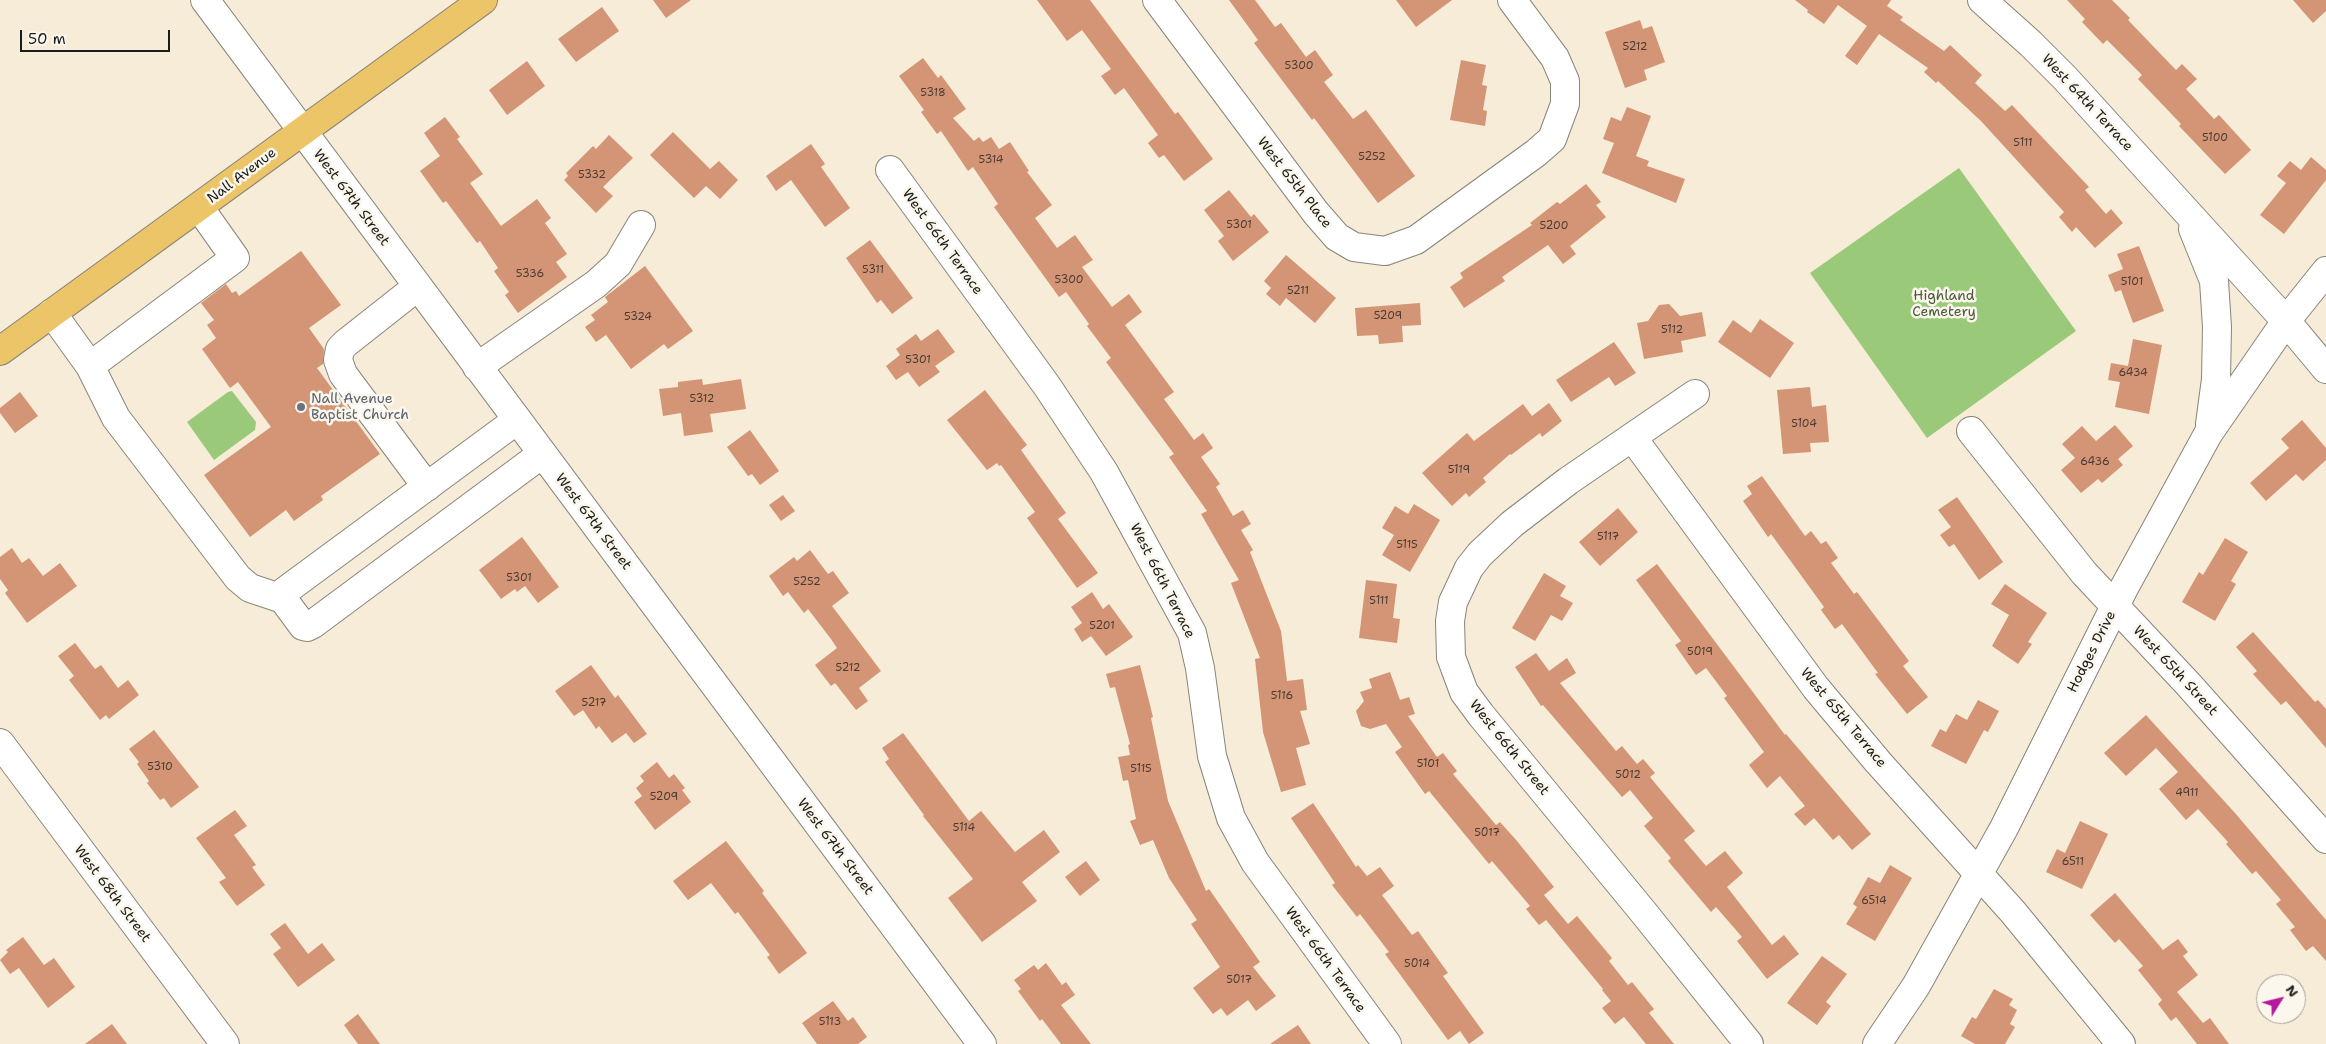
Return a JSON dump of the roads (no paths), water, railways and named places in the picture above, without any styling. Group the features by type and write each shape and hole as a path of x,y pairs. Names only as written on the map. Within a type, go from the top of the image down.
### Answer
{"main road":[{"name":"Nall Avenue","path":"0,350 483,0"}],"street":[{"name":"West 67th Street","path":"205,0 982,1044"},
{"name":"West 65th Place","path":"1157,0 1336,237 1354,247 1384,251 1416,240 1536,153 1552,138 1565,104 1565,81 1555,58 1512,0"},
{"name":"West 64th Terrace","path":"1982,0 2065,78 2286,321 2326,369"},
{"name":"West 66th Terrace","path":"890,170 1047,386 1104,472 1192,633 1200,668 1212,756 1231,818 1255,862 1386,1044"},
{"path":"90,366 235,258 199,207"},
{"name":"West 64th Terrace","path":"2186,212 2214,281 2217,327 2216,379 2208,434"},
{"path":"477,367 596,284 618,264 640,225"},
{"name":"Hodges Drive","path":"1877,1044 1916,986 1979,874 2115,607 2208,434 2286,321 2326,271"},
{"path":"417,287 346,343 340,349 338,360 343,374 427,487"},
{"path":"52,313 90,366 116,418 238,578 250,588 284,595 303,626 307,627 312,624 542,454"},
{"path":"1632,438 1695,394"},
{"path":"284,595 517,420"},
{"name":"West 65th Street","path":"1972,431 2052,534 2115,607 2261,765 2326,839"},
{"name":"West 65th Terrace","path":"1632,438 1816,688 1878,762 1979,874 2080,991 2121,1044"},
{"name":"West 66th Street","path":"1632,438 1568,480 1512,524 1480,554 1469,568 1453,602 1450,621 1451,657 1464,692 1480,715 1644,913 1749,1044"},
{"name":"West 68th Street","path":"0,743 225,1044"}],"place":[{"name":"Nall Avenue Baptist Church","path":"301,407"}],"park label":[{"name":"Highland Cemetery","path":"1944,304"}]}
